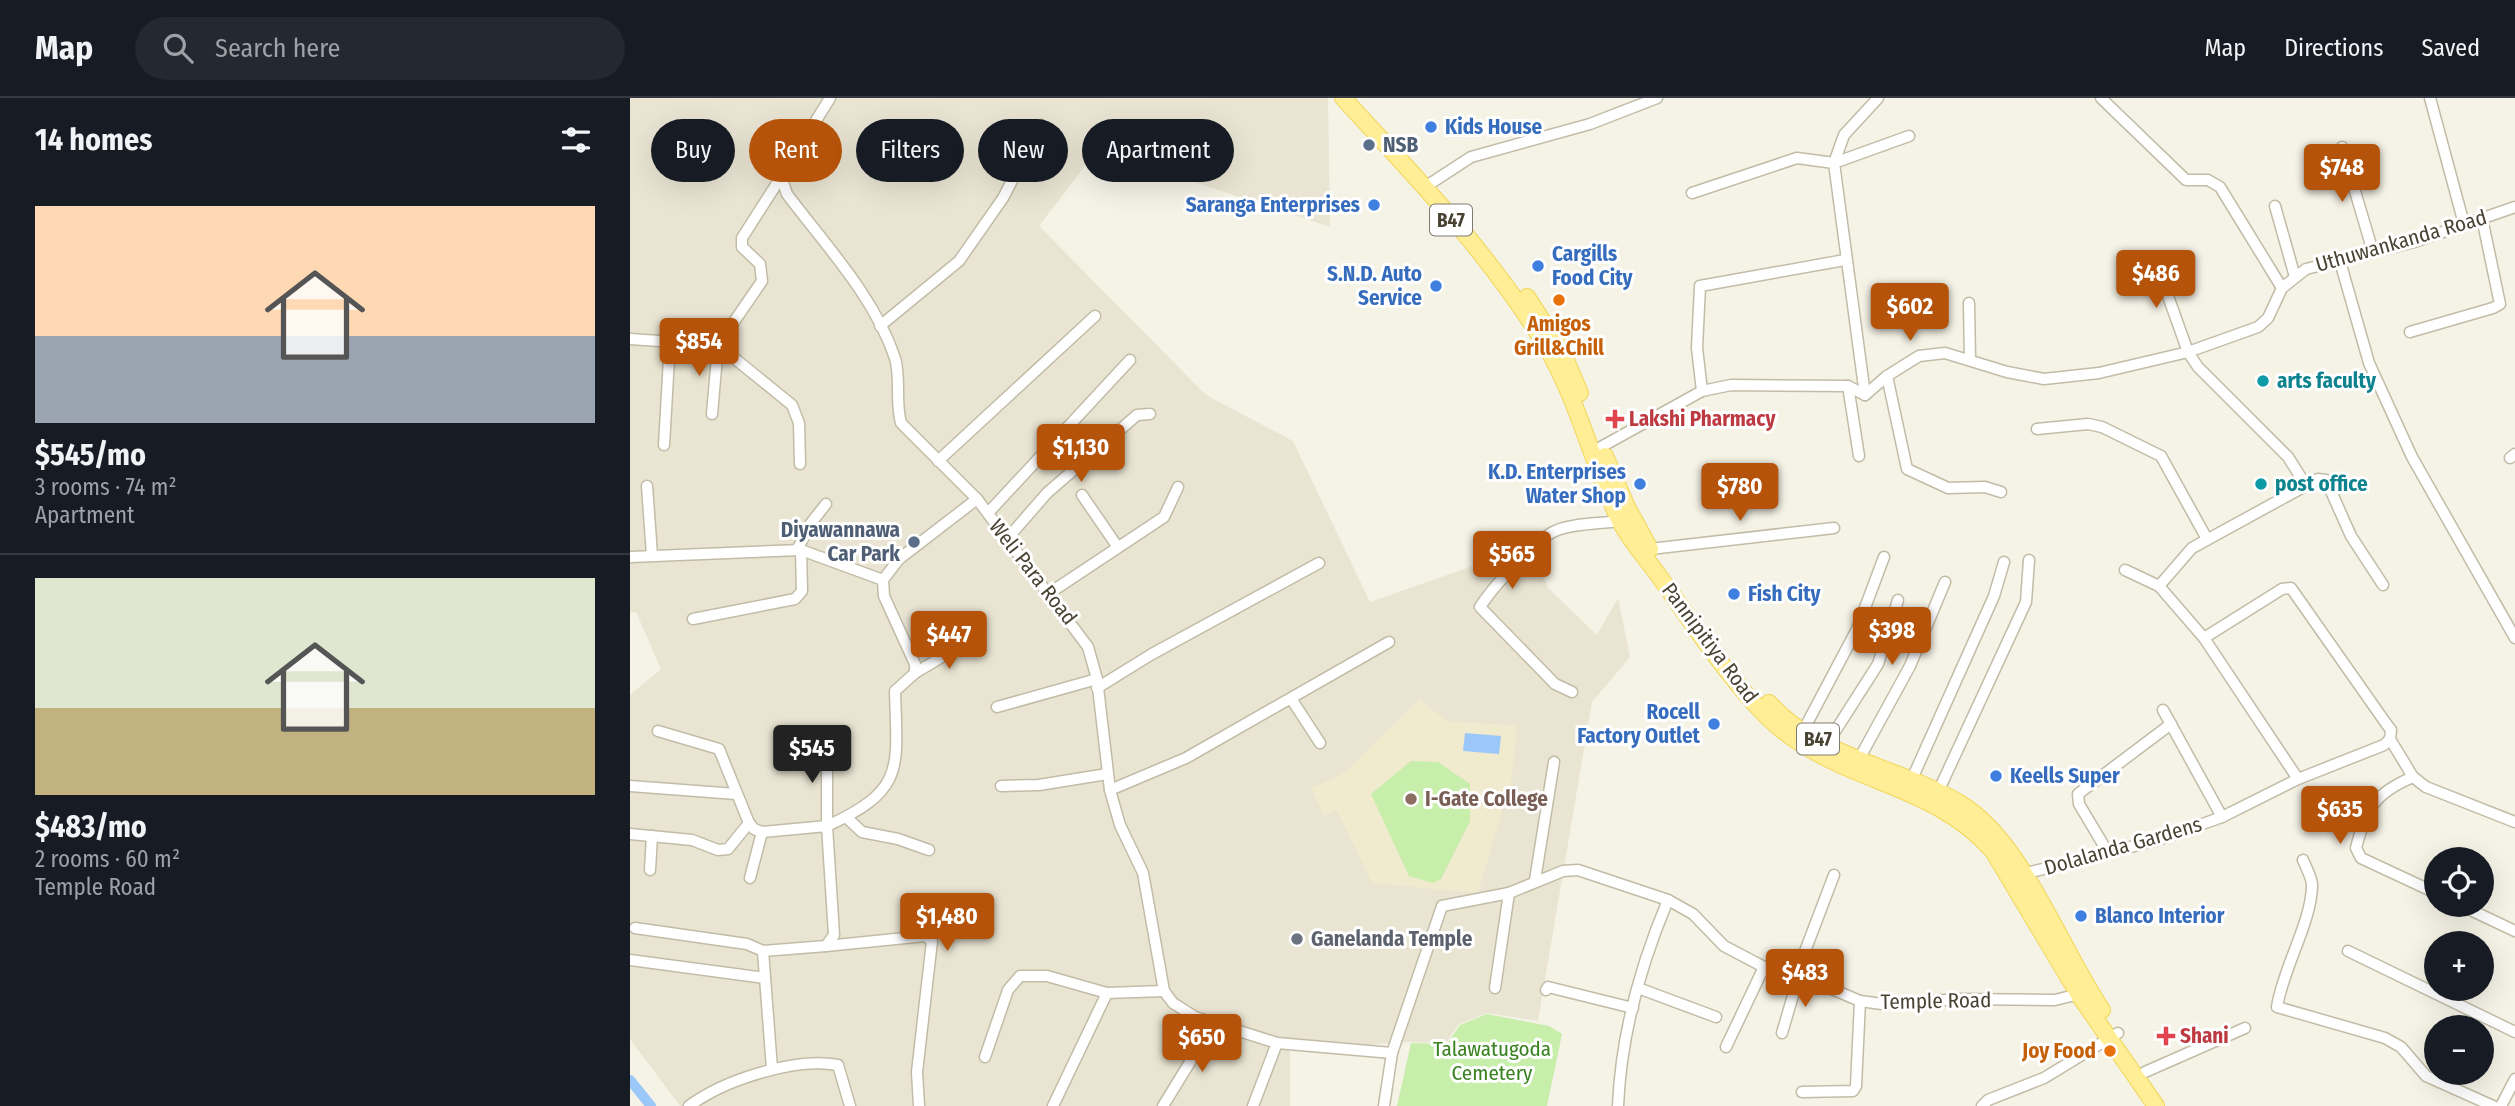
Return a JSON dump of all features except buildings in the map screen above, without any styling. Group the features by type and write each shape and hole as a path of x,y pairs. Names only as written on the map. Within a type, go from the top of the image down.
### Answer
{"main road":[{"name":"Pannipitiya Road","path":"1343,98 1429,184 1525,312 1549,351 1619,521 1732,678 1771,721 1797,742 1853,770 1933,803 1977,832 1993,851 2157,1106"},
{"name":"Pannipitiya Road","path":"1357,98 1534,306 1563,351 1627,507 1650,549 1740,671 1778,713 1803,731 1858,761 1912,779 1962,804 1986,823 2023,874 2084,993"},
{"name":"Pannipitiya Road","path":"2113,1036 2144,1072 2168,1106"}],"street":[{"path":"817,119 830,98"},
{"path":"1429,184 1471,157 1590,124 1657,98"},
{"path":"1865,395 1844,260 1834,163 1844,135 1878,98"},
{"path":"2101,98 2186,180 2208,180 2220,187 2282,288"},
{"path":"2430,98 2464,225"},
{"path":"1692,193 1797,158 1834,163 1909,136"},
{"path":"2342,147 2373,252"},
{"path":"712,414 718,345 762,281 760,264 742,247 742,238 778,182"},
{"name":"Weli Para Road","path":"783,182 787,194 866,299 880,326 896,361 896,408 901,423 977,499 1088,647 1097,683 1110,790 1120,825 1143,873 1164,991"},
{"path":"880,326 959,261 1011,182"},
{"path":"2275,206 2295,277"},
{"name":"Uthuwankanda Road","path":"1865,395 1887,376 1919,356 1945,353 2007,372 2044,379 2099,373 2188,352 2258,327 2269,318 2282,288 2306,269 2339,258 2373,252 2515,207"},
{"path":"2410,332 2500,304 2482,218"},
{"path":"2154,257 2188,352 2198,367 2288,457 2305,484"},
{"path":"2339,258 2369,363 2412,457 2515,638"},
{"path":"1702,391 1697,348 1700,286 1844,260"},
{"path":"1969,303 1970,360"},
{"path":"938,461 1095,316"},
{"path":"630,339 718,345 792,405 799,423 800,464"},
{"path":"664,444 670,341"},
{"path":"988,513 1130,360"},
{"path":"1887,376 1907,469 1948,488 1985,487 2001,492"},
{"path":"1601,447 1702,391 1731,384 1848,386 1865,395"},
{"path":"1848,386 1859,456"},
{"path":"1007,539 1047,492 1137,415 1150,414"},
{"path":"2036,429 2088,424 2102,427 2161,456 2207,539"},
{"path":"2160,586 2192,548 2318,479 2326,480 2351,536 2384,585"},
{"path":"647,486 652,555"},
{"path":"1048,594 1164,517 1178,487"},
{"path":"1082,495 1117,546"},
{"path":"915,673 915,664 884,596 883,580 899,559 977,499"},
{"path":"693,620 794,599 802,592 799,551 811,523 826,504"},
{"path":"1572,692 1555,684 1480,607 1490,590 1546,537 1557,530 1619,521"},
{"path":"1650,549 1834,528"},
{"path":"630,557 799,551 883,580"},
{"path":"1803,731 1857,629 1884,557"},
{"path":"1938,792 2026,602 2029,560"},
{"path":"1912,779 1994,596 2004,562"},
{"path":"997,706 1097,683 1319,564"},
{"path":"2126,570 2160,586 2204,638 2298,779"},
{"path":"1858,761 1910,666 1945,582"},
{"path":"2204,638 2282,589 2291,588 2385,722 2390,730 2390,739 2413,777 2426,787 2515,822"},
{"path":"1827,744 1878,664 1898,600"},
{"path":"658,731 719,749 749,824 762,832 827,826 864,809 888,783 897,764 895,691 915,673 967,642"},
{"path":"1110,790 1186,758 1292,700 1389,642"},
{"path":"1292,700 1320,743"},
{"path":"2163,710 2222,817"},
{"path":"2107,851 2079,804 2078,794 2171,724"},
{"name":"Dolalanda Gardens","path":"2023,874 2158,840 2222,817 2298,779 2384,746 2390,739"},
{"path":"826,946 834,935 827,826 827,745"},
{"path":"1535,880 1554,762"},
{"path":"1000,786 1039,785 1107,774"},
{"path":"2413,777 2387,788 2377,798 2361,827 2356,848 2361,858 2424,887"},
{"path":"630,786 736,794"},
{"path":"846,817 862,832 898,839 929,850"},
{"path":"630,834 692,840 718,850 728,849 749,824"},
{"path":"750,878 762,832"},
{"path":"650,870 652,836"},
{"path":"2303,860 2313,884 2304,922 2281,981 2277,1007 2385,1038 2402,1047 2426,1076 2493,1106"},
{"name":"Temple Road","path":"1392,1053 1442,905 1509,893 1535,880 1563,871 1578,870 1668,900 1693,915 1724,946 1764,967 1797,975 1860,1001 1882,1004 1961,999 2055,1000 2084,993"},
{"path":"1782,1033 1797,975 1834,875"},
{"path":"1496,988 1509,893"},
{"path":"1618,1106 1620,1070 1633,1008 1668,900"},
{"path":"2485,917 2515,931"},
{"path":"635,928 747,944 763,951 925,936 932,941 916,1072 919,1106"},
{"path":"763,951 772,1069"},
{"path":"2348,951 2515,1032"},
{"path":"630,960 765,978"},
{"path":"1726,1046 1764,967"},
{"path":"985,1057 1008,990 1020,976 1047,976 1107,993 1164,991 1173,1003 1195,1017 1277,1043 1392,1053 1384,1106"},
{"path":"1546,990 1548,987 1633,1008"},
{"path":"1638,988 1716,1017"},
{"path":"1053,1106 1107,993"},
{"path":"1802,1092 1853,1091 1856,1086 1860,1001"},
{"path":"1163,1106 1214,1023"},
{"path":"2144,1072 2245,1028"},
{"path":"1982,1106 1988,1100 2044,1078 2113,1036"},
{"path":"1253,1106 1277,1043"},
{"path":"689,1106 702,1096 772,1069 827,1063 838,1065 850,1106"},
{"path":"2501,1106 2515,1079"}],"shaded area":[{"path":"630,98 1328,98 1330,227 1194,182 1234,182 1234,119 1082,119 1082,170 1039,226 1206,395 1293,441 1370,602 1490,560 1525,532 1548,588 1597,635 1618,598 1630,657 1592,702 1538,1021 1487,1013 1459,1024 1446,1043 1410,1042 1290,1050 1290,1106 680,1106 630,1039 630,695 661,669 636,612 630,613"},
{"name":"I-Gate College","path":"1419,699 1447,721 1517,726 1512,778 1478,893 1372,883 1337,810 1323,815 1311,788 1344,773"}],"green space":[{"path":"1411,761 1438,762 1470,784 1470,821 1441,879 1433,883 1409,876 1371,794"},
{"name":"Talawatugoda Cemetery","path":"1487,1014 1549,1026 1562,1034 1547,1106 1397,1106 1411,1043 1447,1044 1460,1025"}],"water":[{"path":"1465,733 1501,736 1499,754 1463,751"}],"waterway":[{"path":"630,1080 651,1106"}],"place":[{"name":"Kids House","path":"1431,127"},
{"name":"NSB","path":"1369,145"},
{"name":"Saranga Enterprises","path":"1374,205"},
{"name":"Cargills Food City","path":"1538,266"},
{"name":"S.N.D. Auto Service","path":"1436,286"},
{"name":"Amigos Grill&Chill","path":"1559,300"},
{"name":"arts faculty","path":"2263,381"},
{"name":"Lakshi Pharmacy","path":"1615,419"},
{"name":"K.D. Enterprises Water Shop","path":"1640,484"},
{"name":"post office","path":"2261,484"},
{"name":"Diyawannawa Car Park","path":"914,542"},
{"name":"Fish City","path":"1734,594"},
{"name":"Rocell Factory Outlet","path":"1714,724"},
{"name":"Keells Super","path":"1996,776"},
{"name":"I-Gate College","path":"1411,799"},
{"name":"Blanco Interior","path":"2081,916"},
{"name":"Ganelanda Temple","path":"1297,939"},
{"name":"Shani","path":"2166,1036"},
{"name":"Joy Food","path":"2110,1051"}]}
